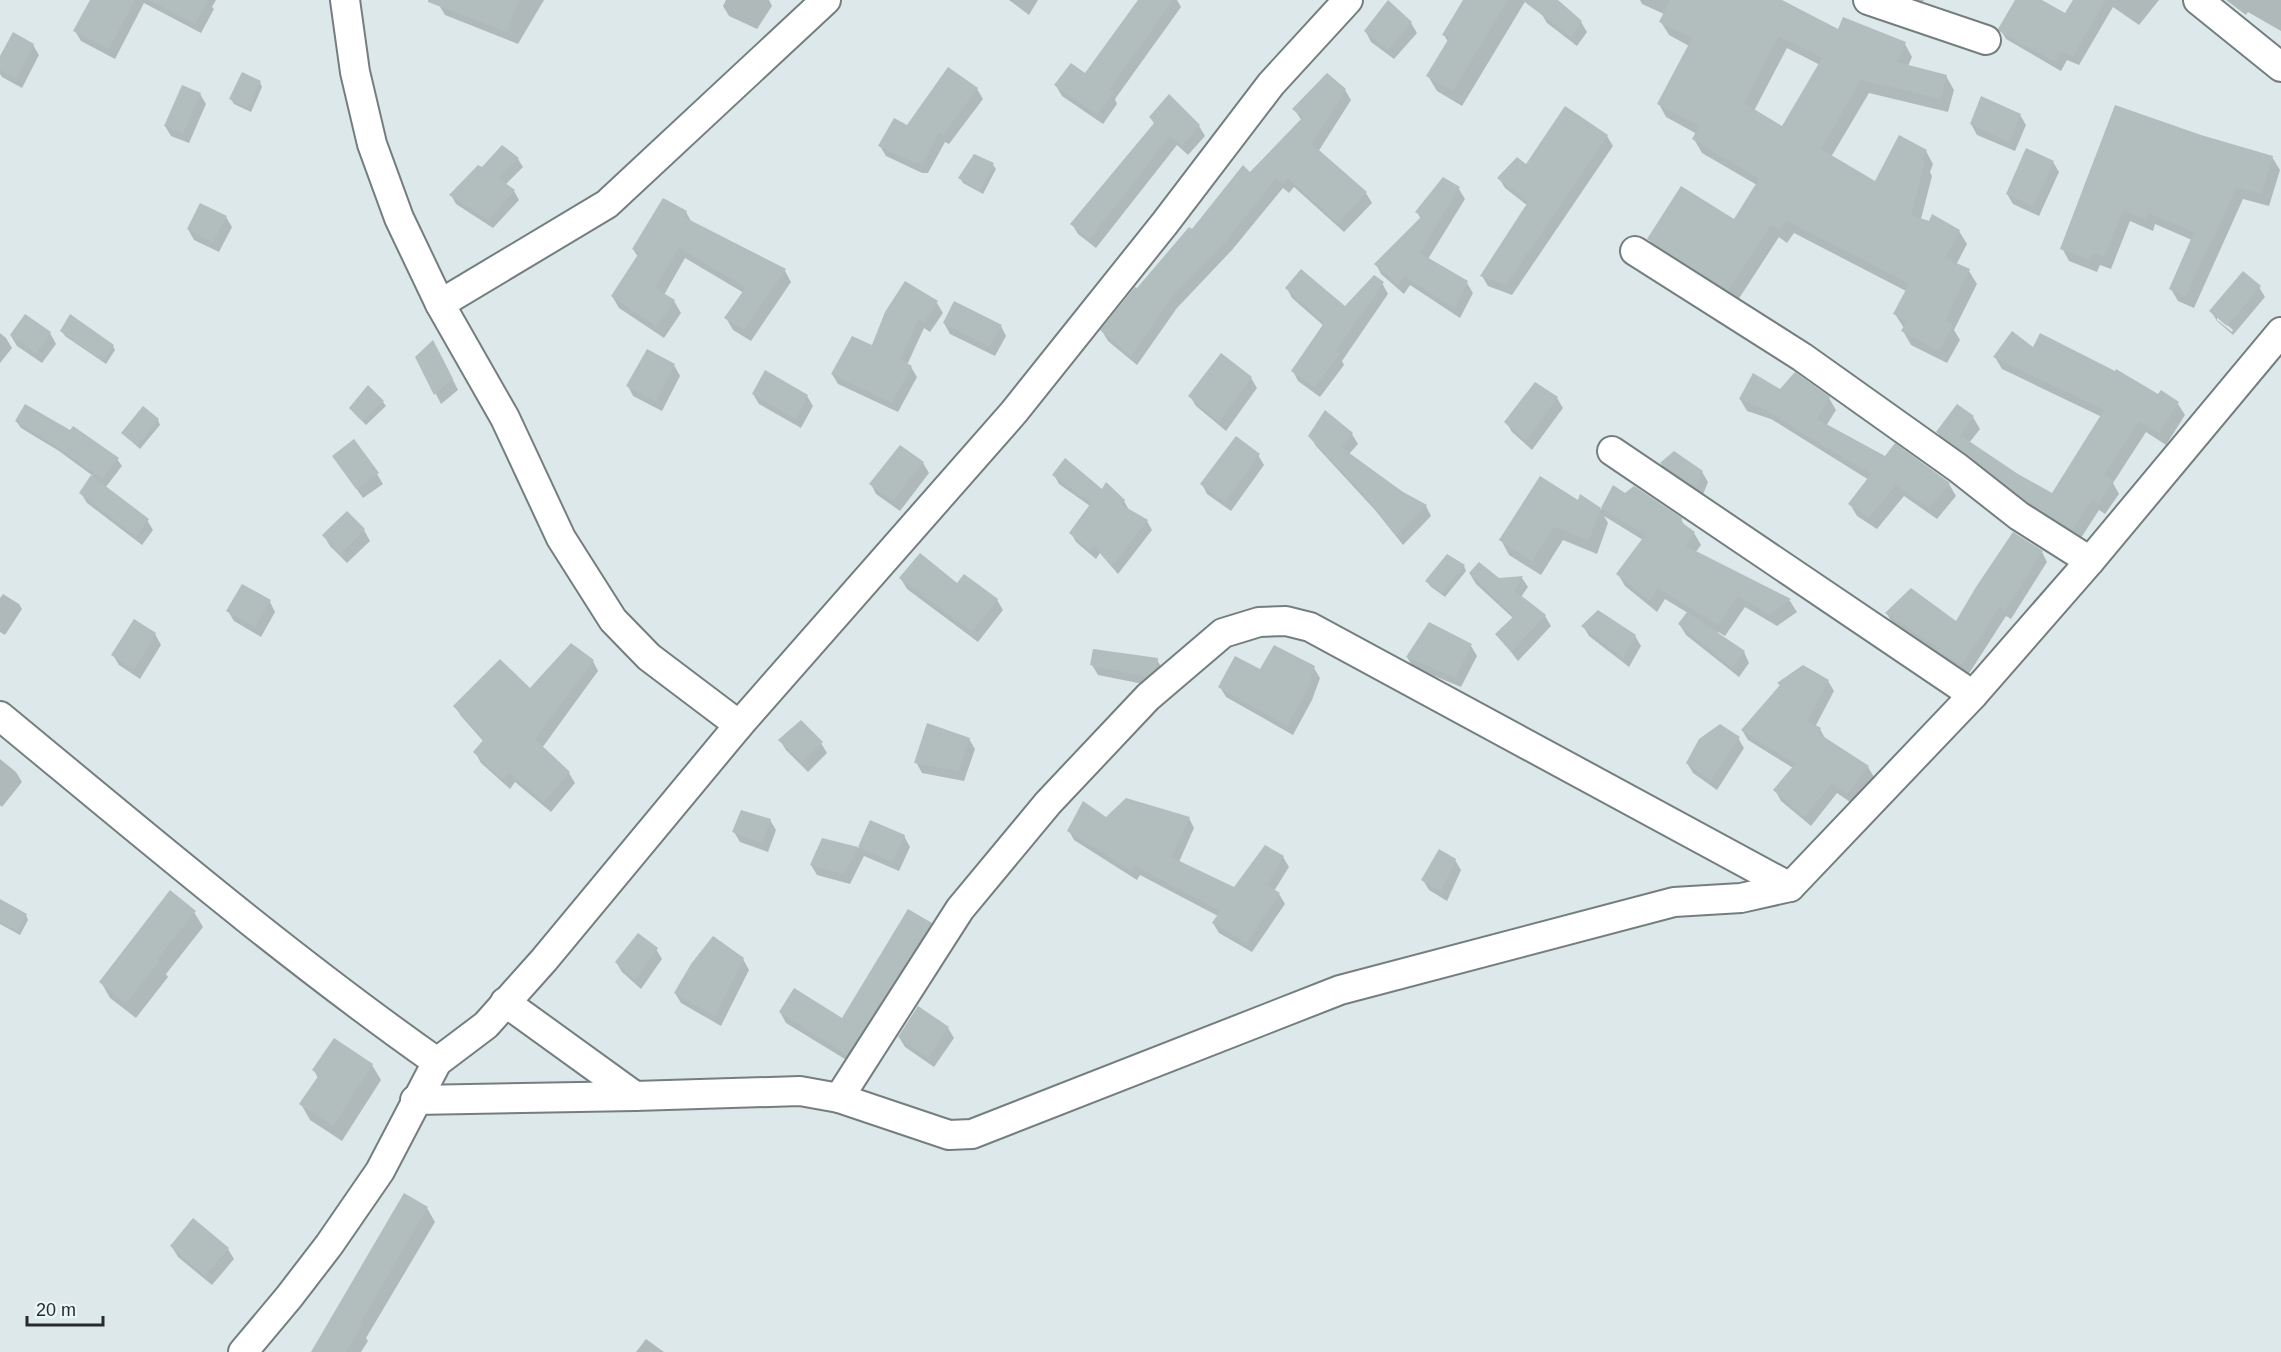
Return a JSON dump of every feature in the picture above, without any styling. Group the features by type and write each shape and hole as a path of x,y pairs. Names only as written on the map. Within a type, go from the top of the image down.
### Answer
{"street":[{"path":"345,0 354,72 372,144 399,218 440,304 505,418 561,538 613,620 649,657 739,725"},
{"path":"440,304 607,204 826,0"},
{"path":"243,1352 290,1297 380,1171 415,1100 437,1062 486,1025 544,960 739,725 1014,412 1165,223 1271,84 1348,0"},
{"path":"1868,0 1986,40"},
{"path":"2198,0 2281,67"},
{"path":"1635,251 1802,357 1958,468 2019,516 2090,561"},
{"path":"415,1100 800,1091 839,1098 949,1135 972,1134 1340,990 1674,902 1741,898 1790,888 1973,695 2090,561 2281,332"},
{"path":"1612,451 1973,695"},
{"path":"839,1098 960,909 1048,803 1148,698 1223,633 1259,622 1286,621 1310,627 1790,888"},
{"path":"0,716 260,929 386,1026 437,1062"},
{"path":"505,1002 635,1096"}],"building":[{"path":"90,0 135,0 109,49 73,31"},
{"path":"149,0 208,0 195,24"},
{"path":"428,0 519,0 507,32 428,2"},
{"path":"1138,0 1173,0 1109,90 1113,92 1097,115 1054,85 1071,63 1085,73"},
{"path":"1388,0 1412,22 1388,50 1364,31"},
{"path":"1463,0 1508,0 1453,91 1426,76 1449,38 1442,35"},
{"path":"1522,0 1558,0 1582,21 1571,37"},
{"path":"1670,0 1782,0 1838,29 1843,17 1906,42 1897,62 1947,75 1941,99 1861,80 1821,149 1875,181 1899,135 1927,150 1922,159 1925,161 1911,215 1929,221 1932,214 1960,230 1945,258 1970,269 1945,321 1953,325 1939,351 1901,331 1907,321 1893,314 1909,284 1786,220 1780,230 1771,225 1728,291 1647,239 1681,186 1734,219 1759,179 1692,139 1699,126 1657,104 1692,38 1659,22","holes":["1779,36 1822,58 1782,126 1744,103"]},
{"path":"2015,0 2042,0 2065,13 2073,0 2106,0 2073,56 2061,51 2055,62 1999,31 1998,29"},
{"path":"13,32 34,44 16,79 0,70 0,56"},
{"path":"948,67 978,88 943,135 939,133 923,163 915,163 878,146 894,118 907,125"},
{"path":"242,72 261,81 248,108 229,99"},
{"path":"1327,73 1346,89 1312,144 1367,192 1338,223 1288,178 1283,184 1276,178 1227,240 1172,297 1131,356 1100,330 1189,227 1192,229 1243,165 1250,172 1303,117 1292,109"},
{"path":"182,85 201,93 183,134 164,126"},
{"path":"1169,94 1200,125 1182,146 1170,136 1090,239 1070,224 1155,122 1149,117"},
{"path":"1981,96 2021,114 2009,142 1970,124"},
{"path":"2115,105 2201,135 2273,156 2262,194 2236,187 2214,240 2212,239 2186,296 2169,289 2194,232 2148,213 2145,219 2123,210 2104,257 2093,253 2090,260 2060,249"},
{"path":"1565,106 1608,135 1506,285 1480,276 1528,202 1497,178 1517,157 1526,164"},
{"path":"502,145 519,158 498,178 515,190 488,220 449,195 478,165 482,167"},
{"path":"2026,148 2054,161 2033,206 2006,194"},
{"path":"974,154 994,163 980,191 958,178"},
{"path":"1443,177 1460,187 1420,253 1468,281 1455,309 1404,276 1398,285 1374,264 1422,216 1415,212"},
{"path":"663,198 687,211 684,217 786,269 744,330 724,318 746,287 679,248 655,288 675,300 657,327 611,296 639,253 632,249"},
{"path":"200,203 227,216 213,242 187,229"},
{"path":"1301,269 1345,306 1374,275 1384,282 1336,351 1340,354 1314,387 1291,371 1324,323 1285,288"},
{"path":"2243,271 2261,286 2227,326 2209,311"},
{"path":"905,281 938,301 924,323 919,319 900,359 912,366 892,403 831,374 852,336 872,345 885,312"},
{"path":"954,301 1002,325 989,346 943,323"},
{"path":"25,314 51,332 36,354 10,335"},
{"path":"70,314 114,345 103,361 60,331"},
{"path":"2012,331 2033,347 2040,333 2115,371 2116,369 2158,394 2161,390 2179,402 2159,434 2139,421 2104,475 2113,481 2098,504 2092,499 2072,530 2029,503 1936,432 1957,404 1974,416 1960,435 2018,474 2052,493 2104,410 1993,357"},
{"path":"433,340 453,379 434,395 415,357"},
{"path":"647,349 675,364 656,402 626,386"},
{"path":"1221,353 1252,377 1219,422 1188,396"},
{"path":"765,370 808,395 796,419 752,394"},
{"path":"1795,372 1830,397 1817,419 1885,456 1895,443 1950,483 1929,508 1896,485 1869,518 1848,504 1871,474 1763,408 1739,399 1753,373 1780,389"},
{"path":"1535,382 1558,397 1526,441 1504,422"},
{"path":"368,385 384,401 362,421 349,408"},
{"path":"25,404 70,430 73,426 119,458 102,479 53,444 15,421"},
{"path":"143,406 159,419 137,446 121,433"},
{"path":"1325,410 1353,433 1341,447 1403,492 1427,505 1396,536 1368,499 1308,436"},
{"path":"1236,436 1260,454 1225,502 1200,484"},
{"path":"354,439 379,473 356,489 332,456"},
{"path":"900,445 924,462 893,501 869,484"},
{"path":"1674,451 1703,471 1696,488 1660,463"},
{"path":"1065,458 1102,489 1106,482 1125,500 1122,505 1148,520 1112,567 1094,546 1091,551 1069,533 1091,503 1052,475"},
{"path":"91,475 149,519 136,536 79,493"},
{"path":"1540,476 1578,500 1580,494 1601,508 1589,540 1554,527 1532,561 1499,540"},
{"path":"1613,485 1625,493 1634,486 1682,518 1681,522 1695,532 1686,546 1791,599 1770,615 1738,596 1718,625 1658,588 1650,601 1616,574 1645,535 1601,508"},
{"path":"347,511 365,529 340,554 322,535"},
{"path":"2013,532 2043,551 2005,610 2000,607 1962,665 1938,652 1940,649 1885,613 1911,588 1956,621"},
{"path":"920,553 957,583 964,574 998,599 972,632 899,578"},
{"path":"1447,554 1465,565 1442,593 1425,581"},
{"path":"1479,562 1499,578 1523,576 1514,590 1546,615 1511,652 1495,634 1514,616 1469,573"},
{"path":"242,584 271,600 255,627 226,611"},
{"path":"1598,610 1636,635 1623,658 1581,626"},
{"path":"1687,612 1745,651 1732,668 1678,624"},
{"path":"134,619 156,633 134,670 111,655"},
{"path":"1429,622 1472,644 1455,678 1406,657"},
{"path":"571,643 594,660 535,739 570,772 544,802 509,773 503,780 473,752 484,739 453,706 500,659 530,688"},
{"path":"1274,645 1315,666 1307,691 1287,726 1218,687 1235,656 1260,669"},
{"path":"1093,649 1158,658 1157,667 1147,677 1090,665"},
{"path":"1803,665 1829,680 1808,721 1821,728 1818,733 1869,766 1847,794 1831,784 1805,817 1773,790 1795,764 1741,730 1780,685 1777,683"},
{"path":"801,720 823,742 802,762 778,740"},
{"path":"927,723 970,738 958,771 914,763"},
{"path":"1720,724 1740,737 1711,781 1686,763 1699,739"},
{"path":"1126,798 1190,817 1171,857 1234,887 1265,845 1284,856 1267,885 1280,893 1246,943 1212,923 1220,911 1135,866 1132,871 1067,831 1083,801 1106,817"},
{"path":"741,810 771,819 762,843 732,832"},
{"path":"870,820 905,835 893,862 858,847"},
{"path":"822,838 858,847 844,874 810,865"},
{"path":"1439,849 1456,859 1441,892 1421,880"},
{"path":"170,890 196,911 157,959 160,961 126,1003 99,982"},
{"path":"0,899 27,914 17,931 0,922"},
{"path":"908,909 932,923 847,1055 779,1012 794,988 842,1018"},
{"path":"638,933 658,948 635,980 615,962"},
{"path":"713,936 744,958 715,1017 674,993 691,964"},
{"path":"918,1006 949,1027 928,1058 898,1037"},
{"path":"334,1038 373,1064 333,1126 299,1104 319,1075 312,1070"},
{"path":"404,1193 428,1207 359,1325 361,1327 346,1352 311,1352"},
{"path":"193,1218 229,1248 205,1276 170,1246"}]}
